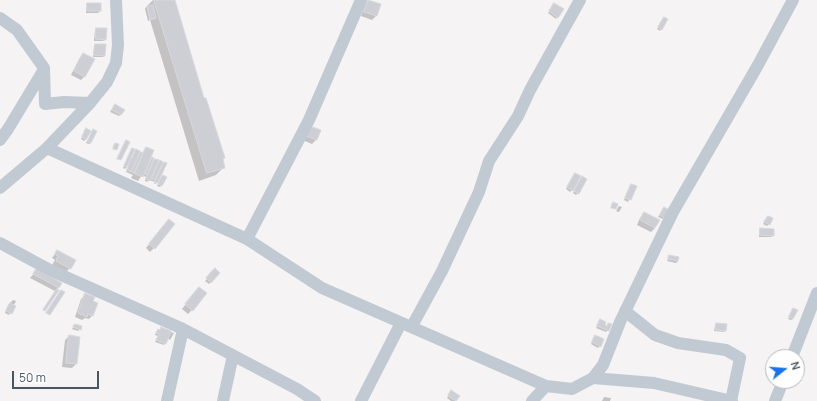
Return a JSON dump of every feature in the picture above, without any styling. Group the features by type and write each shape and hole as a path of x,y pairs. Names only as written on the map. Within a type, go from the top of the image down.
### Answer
{"street":[{"path":"0,188 46,148 90,103 107,82 116,63 118,45 116,0"},
{"path":"247,239 309,120 361,0"},
{"path":"46,148 247,239 322,288 546,386 572,389 593,378 603,365 625,311 673,212 793,0"},
{"path":"361,401 406,325 442,271 475,199 489,162 518,116 530,90 578,1"},
{"path":"0,18 17,30 44,68 46,104 64,102 90,103"},
{"path":"0,140 44,71"},
{"path":"0,243 50,270 183,329 233,354 298,389 315,401"},
{"path":"795,349 817,293"},
{"path":"593,378 654,384 732,401 740,358 726,350 678,343 655,335 625,311"},
{"path":"167,401 183,329"},
{"path":"223,401 233,354"},
{"path":"532,401 546,386"},
{"path":"775,401 780,389"}],"building":[{"path":"154,0 175,0 204,98 206,98 225,158 223,159 225,168 207,173"},
{"path":"368,0 381,4 377,16 364,12"},
{"path":"87,3 101,3 101,11 87,11"},
{"path":"554,3 564,9 558,18 549,11"},
{"path":"153,5 156,18 150,20 147,7"},
{"path":"664,17 668,19 662,30 658,27"},
{"path":"96,28 107,28 106,40 96,39"},
{"path":"95,44 106,44 105,56 94,55"},
{"path":"83,53 95,59 85,77 74,71"},
{"path":"115,104 125,110 121,115 112,110"},
{"path":"307,125 321,130 317,140 303,135"},
{"path":"86,128 91,131 86,140 82,137"},
{"path":"93,129 97,131 91,143 88,142"},
{"path":"126,140 130,142 121,160 117,159"},
{"path":"115,143 119,144 117,150 113,149"},
{"path":"146,147 154,150 143,177 135,174"},
{"path":"132,148 135,149 127,167 124,166"},
{"path":"136,149 140,151 131,172 127,170"},
{"path":"141,152 143,153 134,173 132,172"},
{"path":"152,157 154,158 147,175 145,174"},
{"path":"155,159 159,160 150,181 146,179"},
{"path":"160,160 163,162 155,180 152,179"},
{"path":"164,162 167,163 158,183 155,182"},
{"path":"575,173 581,176 573,191 567,187"},
{"path":"163,175 167,177 162,186 158,184"},
{"path":"582,176 587,179 579,194 574,191"},
{"path":"631,184 637,186 631,200 625,198"},
{"path":"613,202 618,204 616,209 611,208"},
{"path":"664,207 669,210 665,218 660,215"},
{"path":"644,212 660,220 655,228 640,220"},
{"path":"768,216 773,218 770,225 764,222"},
{"path":"169,219 175,224 155,249 149,244"},
{"path":"760,228 774,229 774,236 760,235"},
{"path":"57,250 76,260 71,269 56,261 58,256 55,254"},
{"path":"669,255 679,257 678,261 668,259"},
{"path":"215,268 220,273 211,283 206,278"},
{"path":"36,269 62,283 59,288 33,274"},
{"path":"199,287 207,293 193,311 185,304"},
{"path":"57,289 59,290 45,311 43,310"},
{"path":"61,290 65,292 50,315 46,313"},
{"path":"85,293 95,297 93,301 98,303 93,316 88,314 87,317 78,313"},
{"path":"10,303 16,306 12,314 6,311"},
{"path":"793,308 798,310 793,319 789,317"},
{"path":"600,319 606,322 605,325 607,326 608,323 612,324 609,331 597,326"},
{"path":"716,323 727,324 726,331 716,330"},
{"path":"75,324 82,326 81,330 73,327"},
{"path":"161,327 171,331 166,344 156,340 159,334 156,333"},
{"path":"69,335 80,337 77,364 66,363"},
{"path":"595,335 604,339 601,347 592,342"},
{"path":"451,390 460,396 456,401 448,396"}]}
